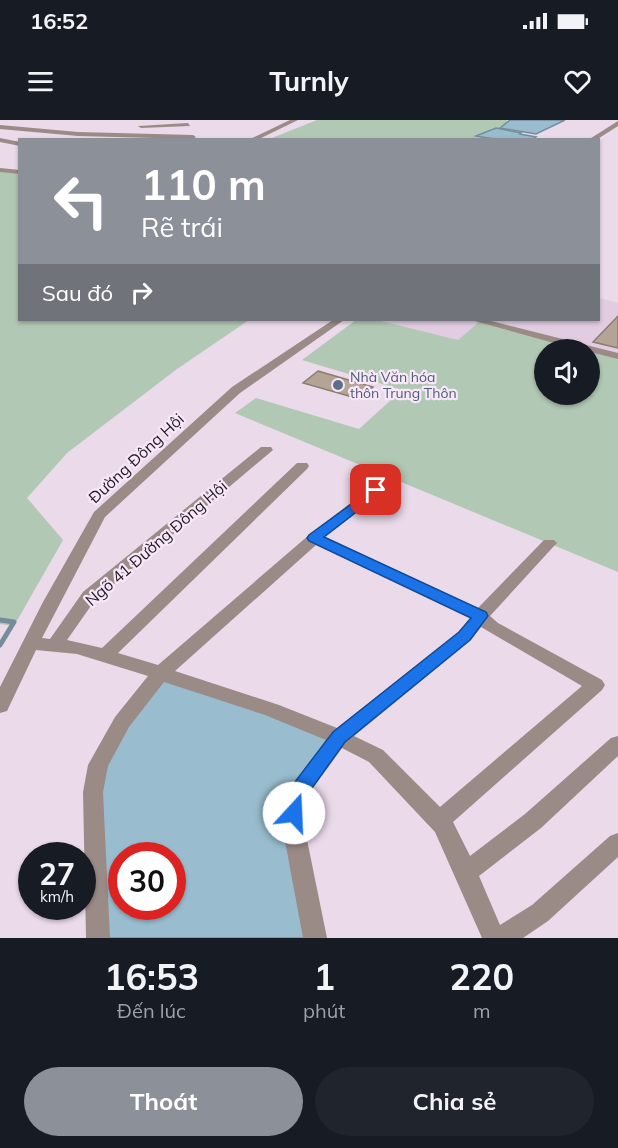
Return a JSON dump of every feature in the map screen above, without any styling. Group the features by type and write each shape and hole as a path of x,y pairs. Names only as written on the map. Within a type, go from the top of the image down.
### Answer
{"street":[{"path":"255,138 295,120"},
{"path":"0,127 133,137 192,138 187,122 132,126"},
{"path":"594,138 618,123"},
{"path":"133,137 142,126"},
{"path":"0,140 18,144"},
{"path":"0,170 18,172"},
{"name":"Đường Đông Hội","path":"0,706 33,643 51,602 99,515 236,390 338,321"},
{"path":"480,321 618,357"},
{"name":"Ngõ 41 Đường Đông Hội","path":"55,645 89,596 266,450"},
{"path":"105,655 302,466"},
{"path":"98,938 93,792 98,765 122,722 160,674 314,538 392,478"},
{"path":"314,538 480,616 492,627 596,686 439,821"},
{"path":"315,938 293,825 295,797 339,737 465,636 480,616 549,543"},
{"path":"33,643 105,655 272,710 339,737 376,756 439,821 466,872 494,938"},
{"path":"466,872 533,821 618,744"},
{"path":"502,938 540,913 618,843"}],"shaded area":[{"path":"600,298 618,303 618,355 600,350 600,339 556,339 486,321 600,321"},
{"path":"381,321 480,321 458,340"}],"green space":[{"path":"317,120 507,120 506,125 477,136 488,138 272,138"},
{"path":"0,170 18,172 18,321 248,321 177,369 67,453 27,498 63,540 14,626 0,624"},
{"path":"355,321 381,321 458,340 480,321 548,339 534,339 534,405 600,405 600,352 618,357 618,572 235,413 256,398 359,429 402,390 302,360"}],"water":[{"path":"510,120 565,120 536,134 500,128"},
{"path":"496,128 536,137 488,138 476,136"},
{"path":"160,674 339,737 295,797 315,938 98,938 98,765"}],"building":[{"path":"618,316 618,348 600,344 600,339 596,339"},
{"name":"Nhà Văn hóa thôn Trung Thôn","path":"318,371 373,387 359,399 303,383"}],"waterway":[{"path":"0,620 14,622 0,645"}],"place":[{"name":"Nhà Văn hóa thôn Trung Thôn","path":"338,385"}],"route":[{"path":"294,813 295,797 339,737 465,636 480,616 314,538 376,490"}]}
